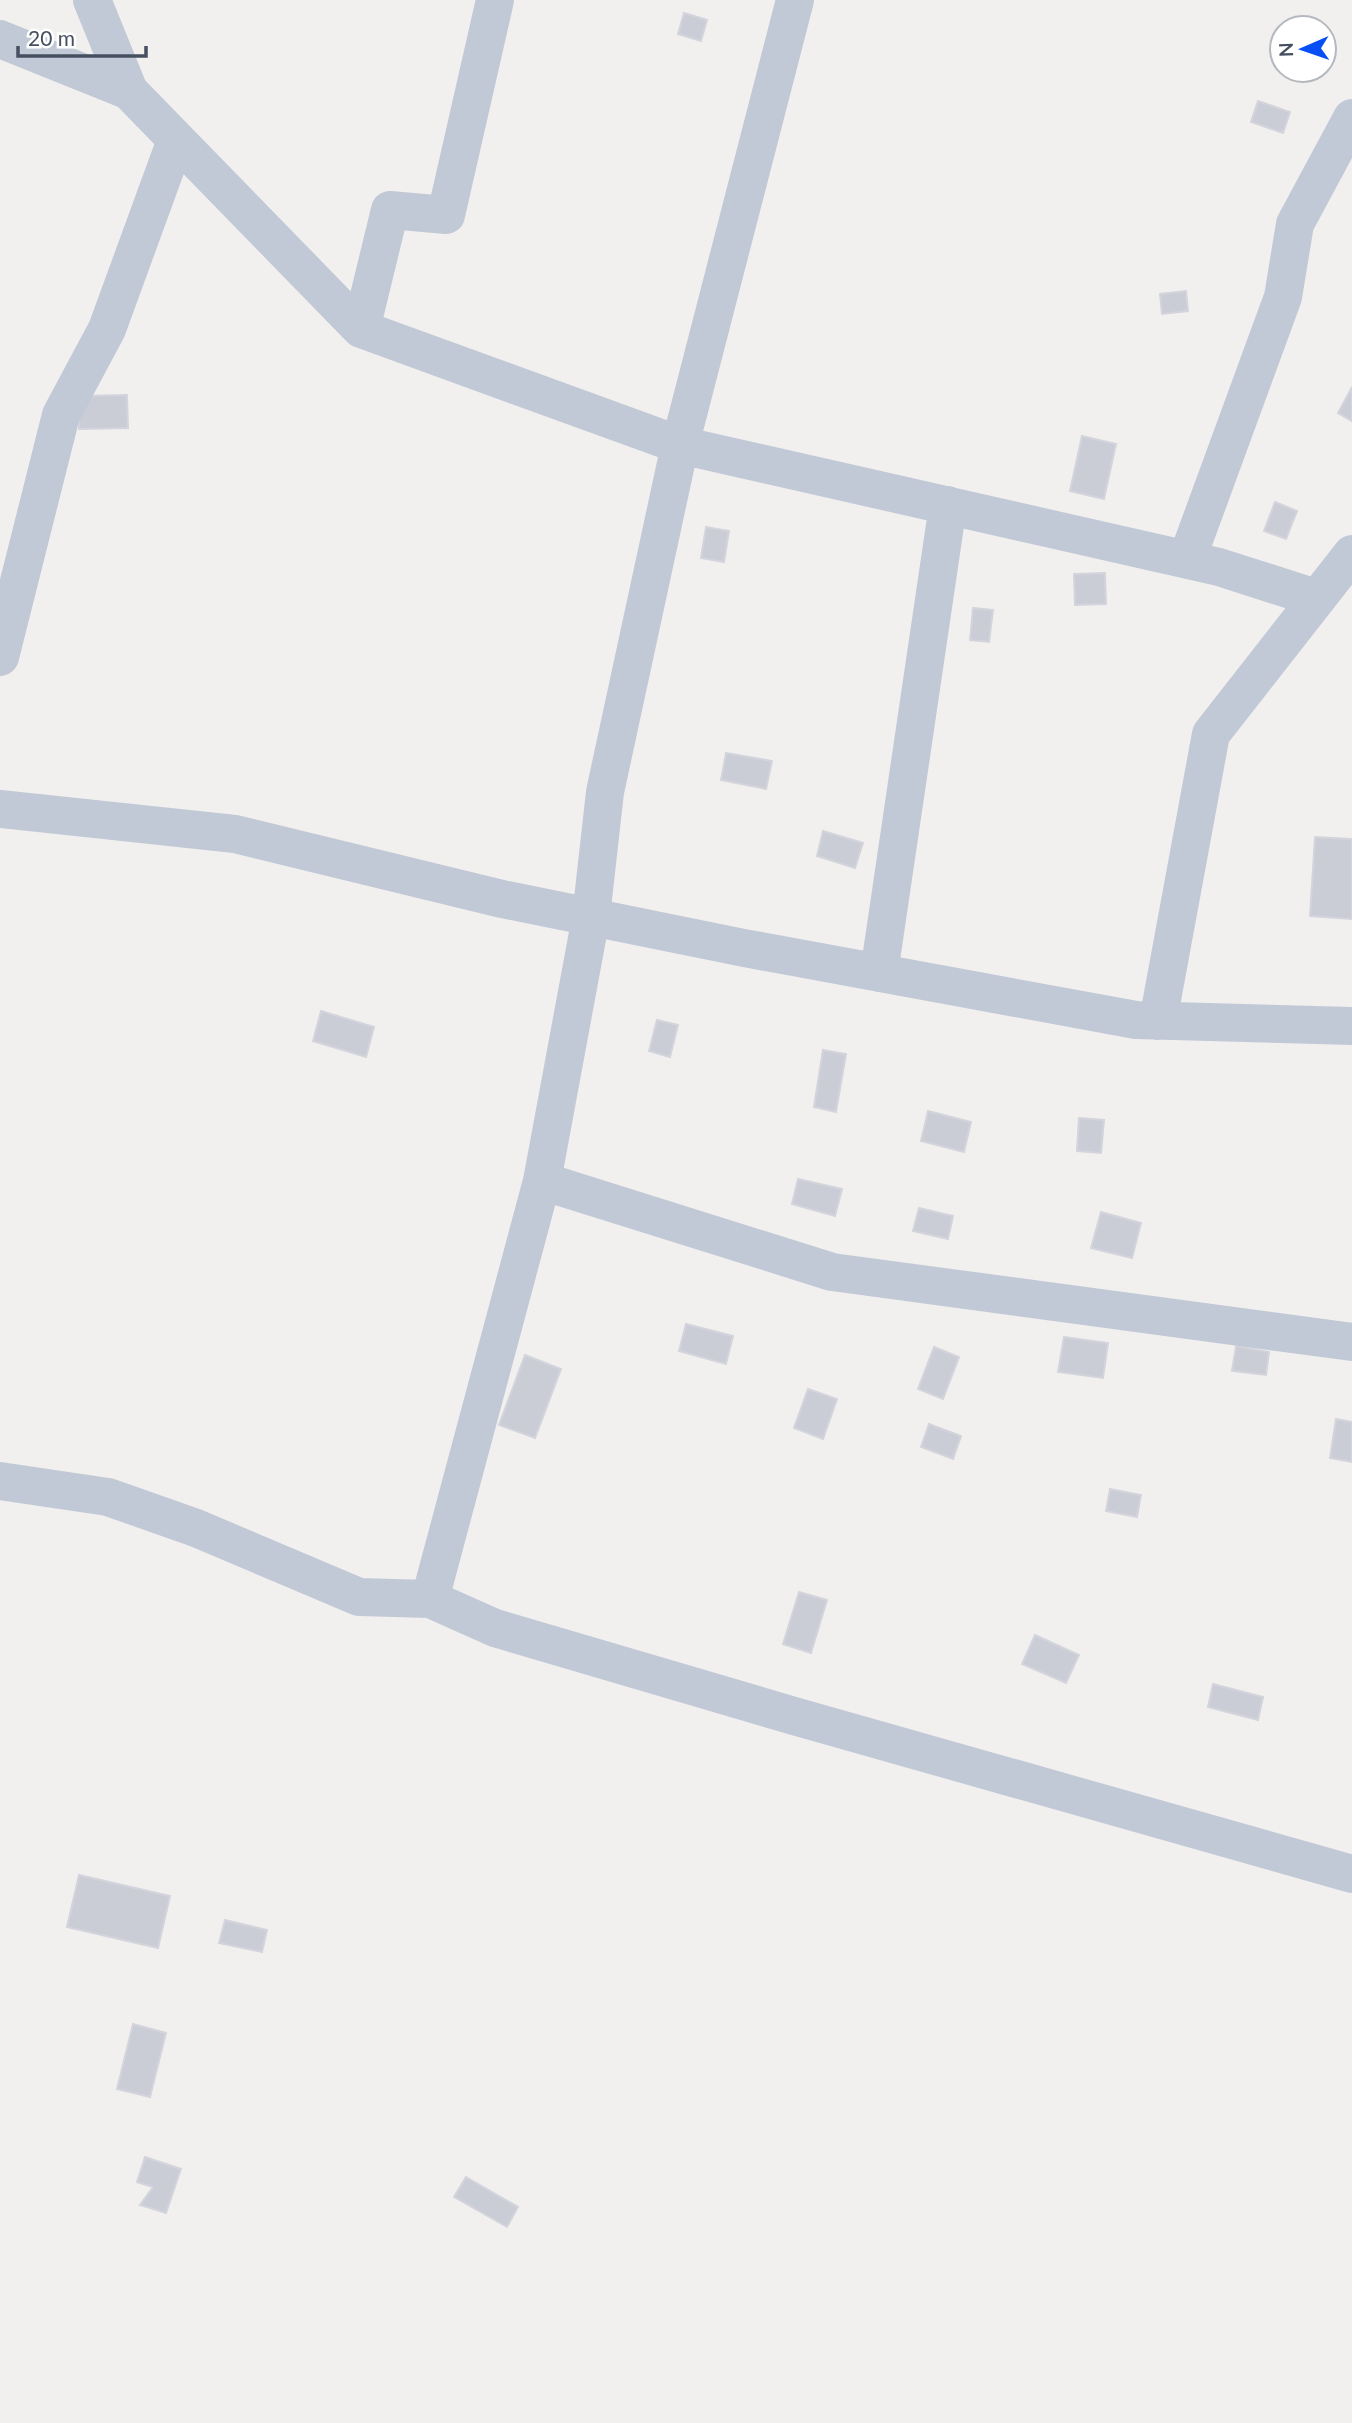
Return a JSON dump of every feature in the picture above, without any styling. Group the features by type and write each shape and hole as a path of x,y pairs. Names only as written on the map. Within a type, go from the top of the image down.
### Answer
{"street":[{"path":"92,0 129,91 361,328 680,445 1219,566 1316,598"},
{"path":"361,328 390,210 446,215 495,0"},
{"path":"430,1599 542,1181 591,917 605,792 680,445 795,0"},
{"path":"0,39 129,91"},
{"path":"1187,559 1283,297 1295,224 1352,118"},
{"path":"0,657 61,415 107,329 176,140"},
{"path":"879,973 948,505"},
{"path":"1158,1021 1211,734 1352,554"},
{"path":"0,809 235,834 502,899 1136,1020 1352,1026"},
{"path":"542,1181 832,1272 1352,1342"},
{"path":"0,1481 108,1497 196,1528 359,1597 430,1599 495,1628 1352,1874"}],"building":[{"path":"684,13 707,20 701,41 678,34"},
{"path":"1258,101 1290,112 1283,133 1251,122"},
{"path":"1186,291 1188,311 1162,314 1160,294"},
{"path":"1352,387 1352,421 1338,413"},
{"path":"127,395 128,428 79,429 79,396"},
{"path":"1082,436 1116,444 1104,499 1070,491"},
{"path":"1275,502 1297,511 1286,539 1264,531"},
{"path":"706,527 729,531 724,562 701,558"},
{"path":"1105,573 1106,604 1075,605 1074,574"},
{"path":"973,608 993,610 989,642 970,640"},
{"path":"726,753 772,761 766,789 721,780"},
{"path":"823,831 863,843 855,868 817,856"},
{"path":"1315,837 1352,839 1352,919 1310,916"},
{"path":"321,1011 374,1027 366,1057 313,1041"},
{"path":"657,1020 678,1025 670,1057 649,1051"},
{"path":"823,1050 846,1054 836,1112 814,1107"},
{"path":"928,1111 971,1122 964,1152 921,1141"},
{"path":"1079,1118 1104,1120 1101,1153 1077,1151"},
{"path":"798,1179 842,1189 835,1216 792,1204"},
{"path":"919,1208 953,1216 948,1239 913,1231"},
{"path":"1101,1212 1141,1223 1132,1258 1091,1248"},
{"path":"686,1324 733,1336 726,1364 679,1351"},
{"path":"1064,1337 1108,1343 1103,1378 1058,1372"},
{"path":"1236,1346 1269,1352 1266,1375 1232,1371"},
{"path":"934,1347 959,1357 943,1399 918,1389"},
{"path":"525,1355 561,1369 535,1438 499,1425"},
{"path":"808,1389 837,1399 823,1439 794,1428"},
{"path":"1336,1419 1352,1422 1352,1462 1330,1458"},
{"path":"929,1424 961,1436 953,1459 921,1447"},
{"path":"1110,1489 1141,1495 1137,1517 1106,1511"},
{"path":"799,1592 827,1600 811,1653 783,1644"},
{"path":"1035,1635 1079,1655 1066,1683 1022,1664"},
{"path":"1213,1684 1263,1697 1258,1720 1208,1707"},
{"path":"79,1875 170,1896 158,1948 67,1927"},
{"path":"225,1920 267,1930 262,1952 219,1943"},
{"path":"133,2024 166,2033 150,2097 117,2089"},
{"path":"145,2157 181,2169 166,2213 140,2205 153,2187 137,2182"},
{"path":"466,2177 518,2207 507,2227 454,2197"}]}
